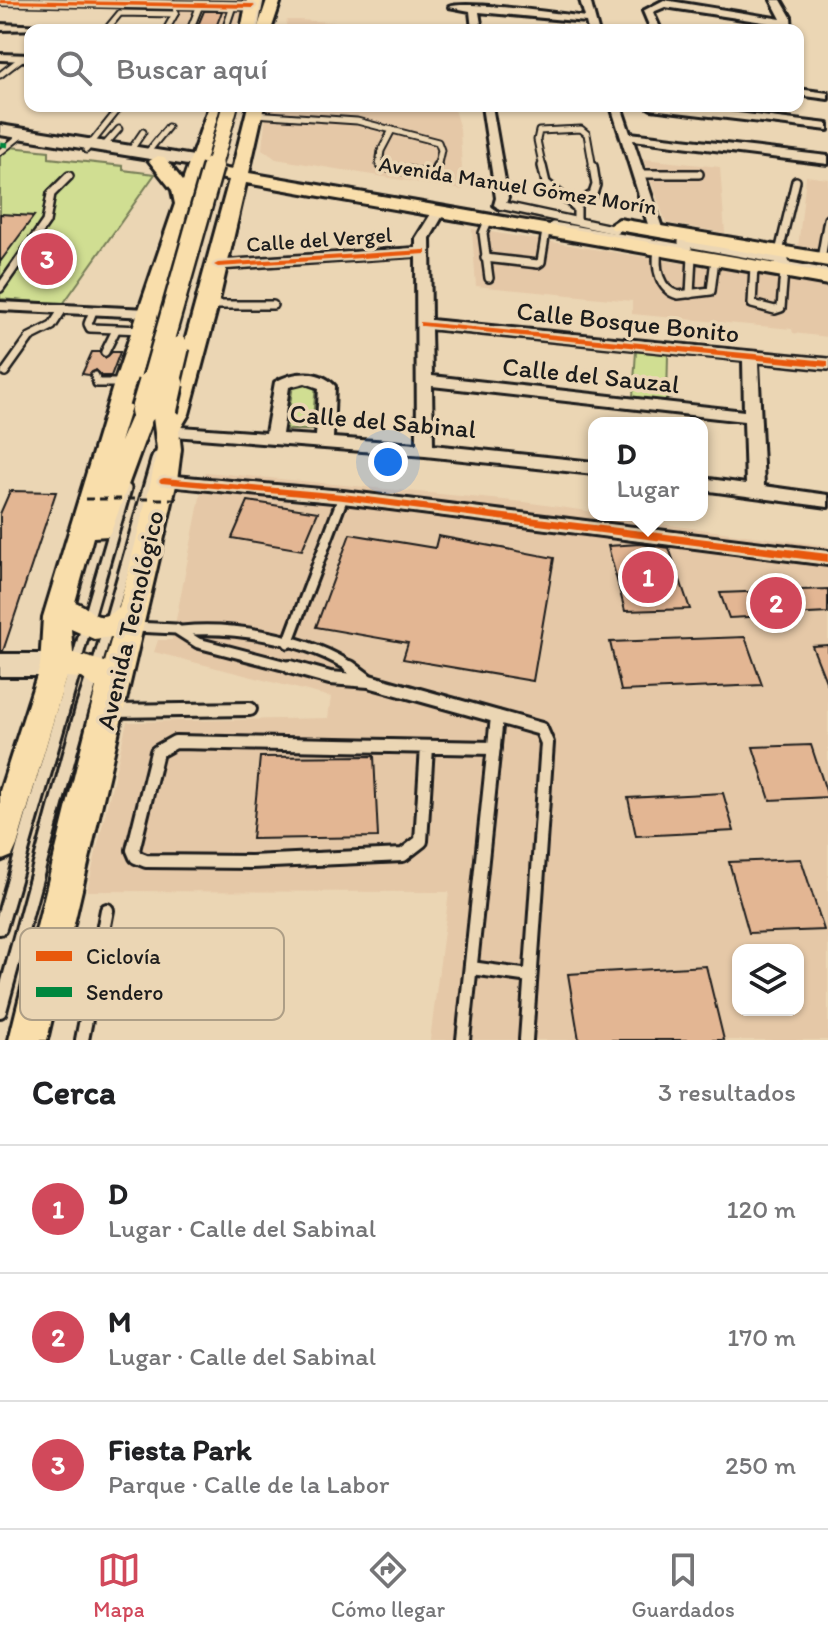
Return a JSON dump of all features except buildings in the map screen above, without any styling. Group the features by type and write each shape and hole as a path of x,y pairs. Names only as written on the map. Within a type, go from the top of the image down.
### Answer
{"main road":[{"path":"254,20 274,0"},
{"path":"276,24 281,0"},
{"path":"89,679 57,617 125,383 215,112"},
{"name":"Avenida Tecnológico","path":"47,928 89,679 106,621 170,490 169,449 158,417 229,112"},
{"path":"158,417 177,414 218,265 250,112"},
{"name":"Avenida Tecnológico","path":"0,845 89,679 106,621 100,524 158,417 209,222 250,112"},
{"path":"0,130 13,136 159,157 225,161 241,166"},
{"path":"94,147 159,157 193,151 219,176 241,166 263,162 312,184"},
{"path":"159,157 181,189 185,206"},
{"name":"Avenida Manuel Gómez Morín","path":"241,166 439,212 576,212 651,241"},
{"path":"231,210 242,200 264,192 312,184"},
{"name":"Avenida Manuel Gómez Morín","path":"312,184 494,213 546,231 651,241 701,250 754,266 828,279"},
{"name":"Avenida Manuel Gómez Morín","path":"701,250 779,252 826,265"},
{"path":"0,665 89,679"},
{"name":"Avenida Tecnológico","path":"28,1040 31,1020"}],"street":[{"path":"585,0 592,24"},
{"path":"776,0 786,17 786,24"},
{"path":"0,1 56,16"},
{"path":"653,24 648,11 668,2 776,24"},
{"path":"0,27 56,16 177,10 200,5 233,6 254,20"},
{"path":"454,7 531,14 586,24"},
{"path":"474,8 476,24"},
{"path":"531,14 532,24"},
{"path":"0,57 24,55"},
{"path":"804,93 828,96"},
{"path":"488,112 502,198 494,213"},
{"path":"618,112 639,174 651,241"},
{"path":"702,112 828,127"},
{"path":"627,136 828,160"},
{"path":"425,450 423,238 439,212"},
{"name":"Calle del Vergel","path":"218,265 423,252"},
{"path":"0,306 93,311 146,322"},
{"name":"Calle Bosque Bonito","path":"423,324 828,364"},
{"path":"750,356 755,491"},
{"path":"273,438 281,385 291,379 317,379 327,386 324,442"},
{"name":"Calle del Sauzal","path":"424,380 752,417"},
{"name":"Calle del Sabinal","path":"158,417 273,438 588,467"},
{"path":"708,485 828,501"},
{"path":"170,490 343,497 828,558"}],"lane":[{"path":"229,19 254,20 268,0"},
{"path":"192,24 200,5"},
{"path":"227,24 233,6"},
{"path":"112,24 122,13 177,10"},
{"path":"169,24 177,10"},
{"path":"0,75 24,57"},
{"path":"94,147 117,112"},
{"path":"276,112 357,121 392,129 441,144 436,172 426,174 379,165 381,151 392,129"},
{"path":"318,117 319,112"},
{"path":"159,157 168,127"},
{"path":"94,147 119,129"},
{"path":"581,129 587,134 596,185 593,194 576,212 546,183 537,140 542,130 581,129"},
{"path":"130,151 143,132"},
{"path":"0,152 13,136"},
{"path":"639,174 699,174"},
{"path":"0,288 46,222 51,194 69,176"},
{"path":"779,252 796,181"},
{"path":"439,212 486,215 651,241"},
{"path":"489,278 483,233 494,213 651,241"},
{"path":"701,250 826,265 828,219"},
{"path":"485,258 538,264 541,262 546,231"},
{"path":"651,241 662,288 671,295 711,291 701,250"},
{"path":"690,294 701,250"},
{"path":"754,266 752,304 757,307 781,308 784,271"},
{"path":"208,305 273,305"},
{"path":"5,372 30,337 52,326 63,309"},
{"path":"93,311 88,324 90,328 116,330 146,322"},
{"path":"105,352 116,330"},
{"path":"95,376 97,383 125,383"},
{"path":"158,417 149,482 106,621 169,627 182,631 198,643 227,651 330,678 369,681 541,729 548,739 526,1040"},
{"path":"288,643 343,497"},
{"path":"182,631 203,627 288,643 337,659 369,681"},
{"path":"89,679 250,709"},
{"path":"0,928 89,679"},
{"path":"23,928 89,679"},
{"path":"463,1040 497,717"},
{"path":"427,747 421,841 414,850 403,855 251,862 146,861 134,854 132,847 157,752 167,744 427,747 494,748"},
{"path":"104,928 107,910"},
{"path":"0,1011 20,937"},
{"path":"471,968 530,976"},
{"path":"82,1040 86,1020"}],"path":[{"path":"85,499 170,490"}],"shaded area":[{"path":"181,7 244,8 237,24 175,24"},
{"path":"287,20 299,20 357,24 286,24"},
{"path":"266,112 455,112 460,129 463,190 276,159 262,149"},
{"path":"643,159 720,167 725,233 666,223"},
{"path":"806,176 828,179 828,252 798,248"},
{"path":"472,229 828,287 828,337 793,333 792,329 632,314 632,301 476,286"},
{"path":"205,472 524,502 588,511 588,521 639,521 828,546 828,1040 430,1040 449,892 87,891 127,722 328,718 331,697 154,652 158,640 172,640"}],"green space":[{"path":"0,146 49,151 49,158 123,166 123,170 155,174 63,304 0,299"},
{"path":"636,351 668,354 667,401 633,397"},
{"path":"316,384 312,430 286,430 293,385"}],"marked path":[{"path":"0,144 8,145"}],"cycle path":[{"path":"0,1 252,6"},
{"path":"218,265 423,252"},
{"path":"423,324 828,364"},
{"path":"164,481 343,497 828,558"}],"place":[{"name":"Fiesta Park","path":"47,259"},
{"name":"D","path":"648,577"},
{"name":"M","path":"776,603"}]}
